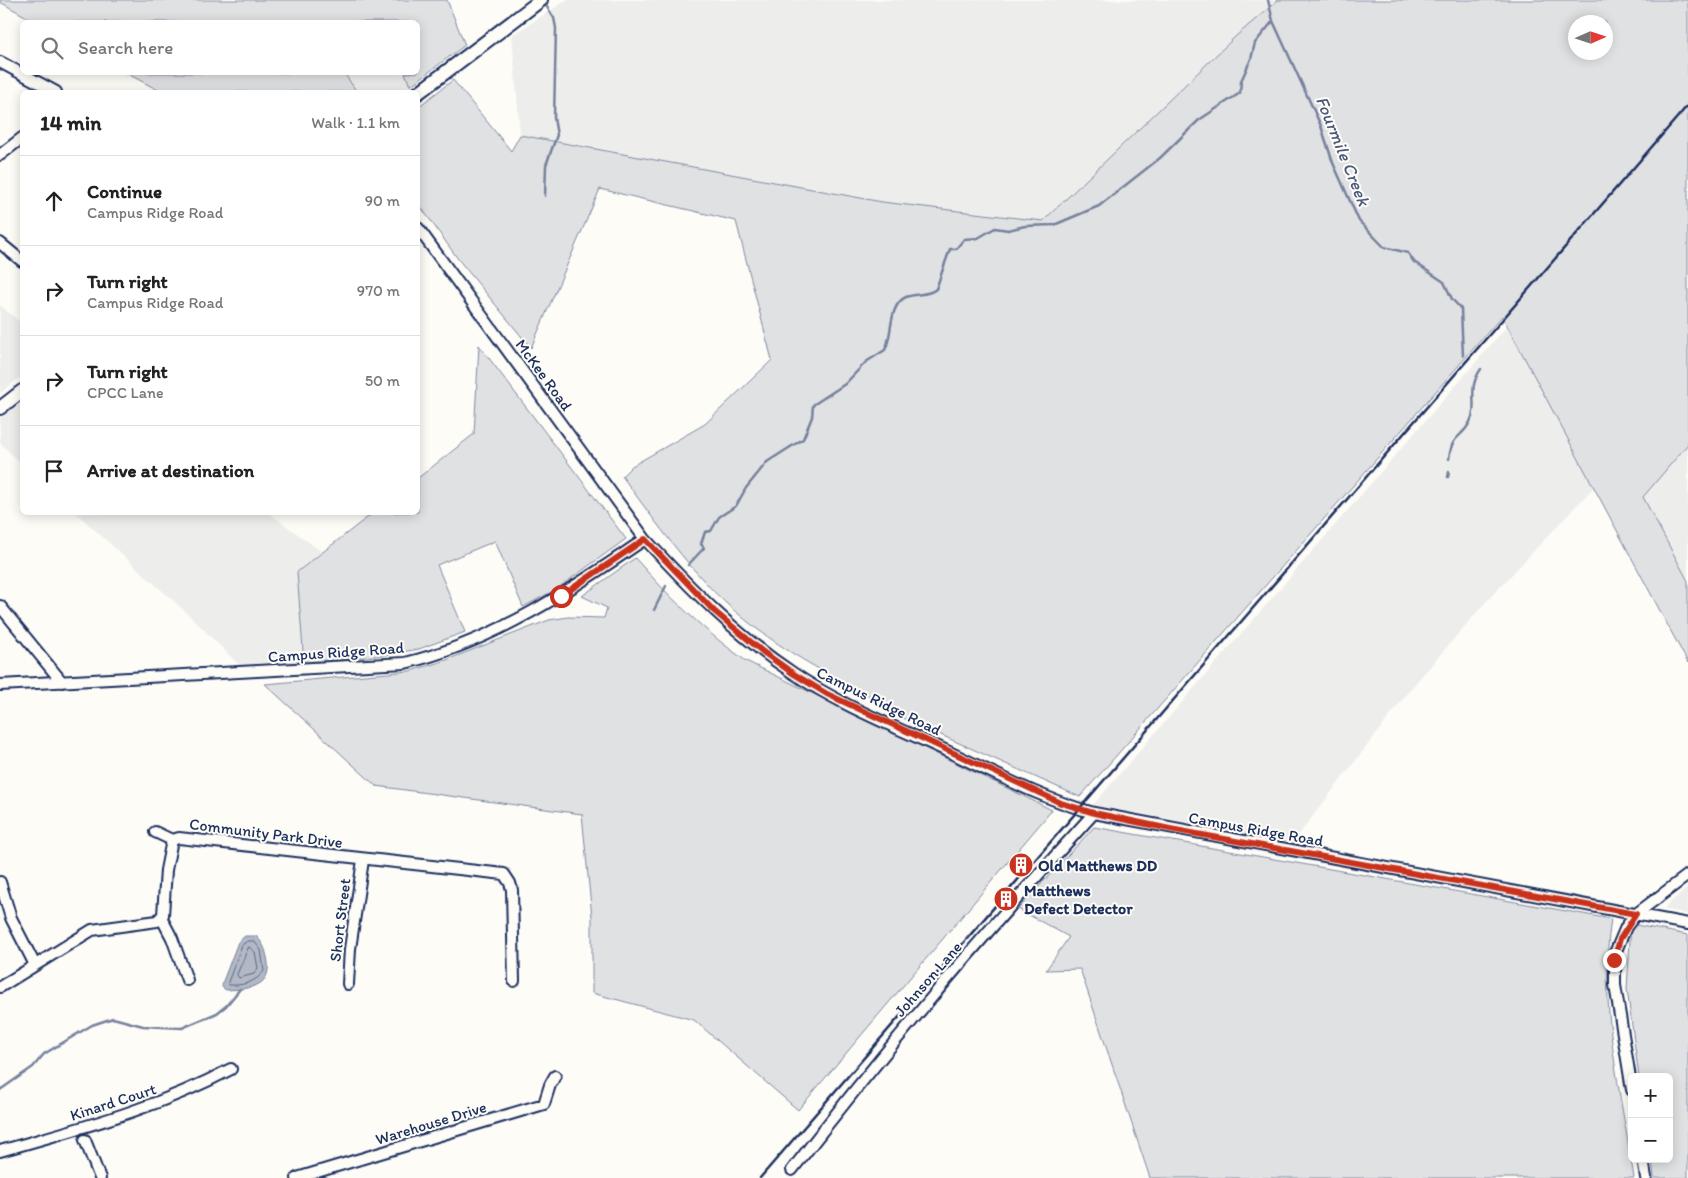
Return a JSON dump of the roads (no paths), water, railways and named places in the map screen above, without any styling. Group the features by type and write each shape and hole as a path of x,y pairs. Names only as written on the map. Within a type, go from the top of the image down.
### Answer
{"main road":[{"path":"420,92 542,0"},
{"path":"0,408 20,393"}],"street":[{"path":"0,62 20,73"},
{"path":"23,75 50,90"},
{"path":"0,155 20,140"},
{"name":"McKee Road","path":"420,231 645,539"},
{"path":"0,243 20,259"},
{"name":"Campus Ridge Road","path":"0,685 405,664 456,647 530,614 561,596 645,539 684,582 725,621 794,674 827,694 1026,789 1061,803 1094,813 1228,840 1688,924"},
{"path":"0,606 62,682"},
{"name":"Johnson Lane","path":"792,1170 863,1079 919,1012 1094,813"},
{"path":"155,832 172,840"},
{"name":"Community Park Drive","path":"160,917 163,915 166,870 172,840 179,838 363,860 504,874 512,890 514,981"},
{"name":"Short Street","path":"348,984 350,949 363,860"},
{"path":"1629,1073 1614,974 1615,953 1620,939 1636,914 1688,875"},
{"path":"0,882 11,918 35,964"},
{"path":"0,987 92,930 157,920 160,917 172,938 187,980"},
{"name":"Kinard Court","path":"0,1151 114,1119 200,1086 231,1069"},
{"name":"Warehouse Drive","path":"297,1178 544,1104 555,1076"},
{"path":"84,1140 100,1178"},
{"path":"1644,1163 1646,1178"}],"water":[{"path":"245,936 256,936 262,943 267,957 267,975 258,984 251,987 226,990 222,987 223,981 238,942"}],"waterway":[{"name":"Fourmile Creek","path":"1268,0 1273,21 1321,126 1333,163 1359,221 1384,247 1408,253 1414,262 1444,282 1452,299 1461,309 1463,356"},
{"path":"545,196 546,165 557,135 554,118 556,28 554,18 547,7"},
{"path":"688,565 704,548 701,544 705,532 711,531 719,517 736,506 746,488 767,462 803,439 812,417 813,405 845,384 866,362 885,350 894,313 900,301 906,297 929,293 936,289 950,249 956,249 964,239 978,238 995,228 1008,230 1025,226 1054,225 1099,206 1160,158 1199,120 1240,93 1241,81 1251,59 1255,43 1273,21"},
{"name":"Fourmile Creek","path":"1449,459 1452,445 1470,422 1473,409 1474,384 1481,369"},
{"name":"Fourmile Creek","path":"1448,477 1449,472"},
{"path":"654,610 666,586"},
{"path":"0,1090 33,1067 44,1054 92,1025 113,1018 143,1026 182,1028 217,1013 226,1006 240,989"}],"railway":[{"path":"760,1178 1688,105"}],"place":[{"name":"Old Matthews DD","path":"1021,865"},
{"name":"Matthews Defect Detector","path":"1006,899"}]}
